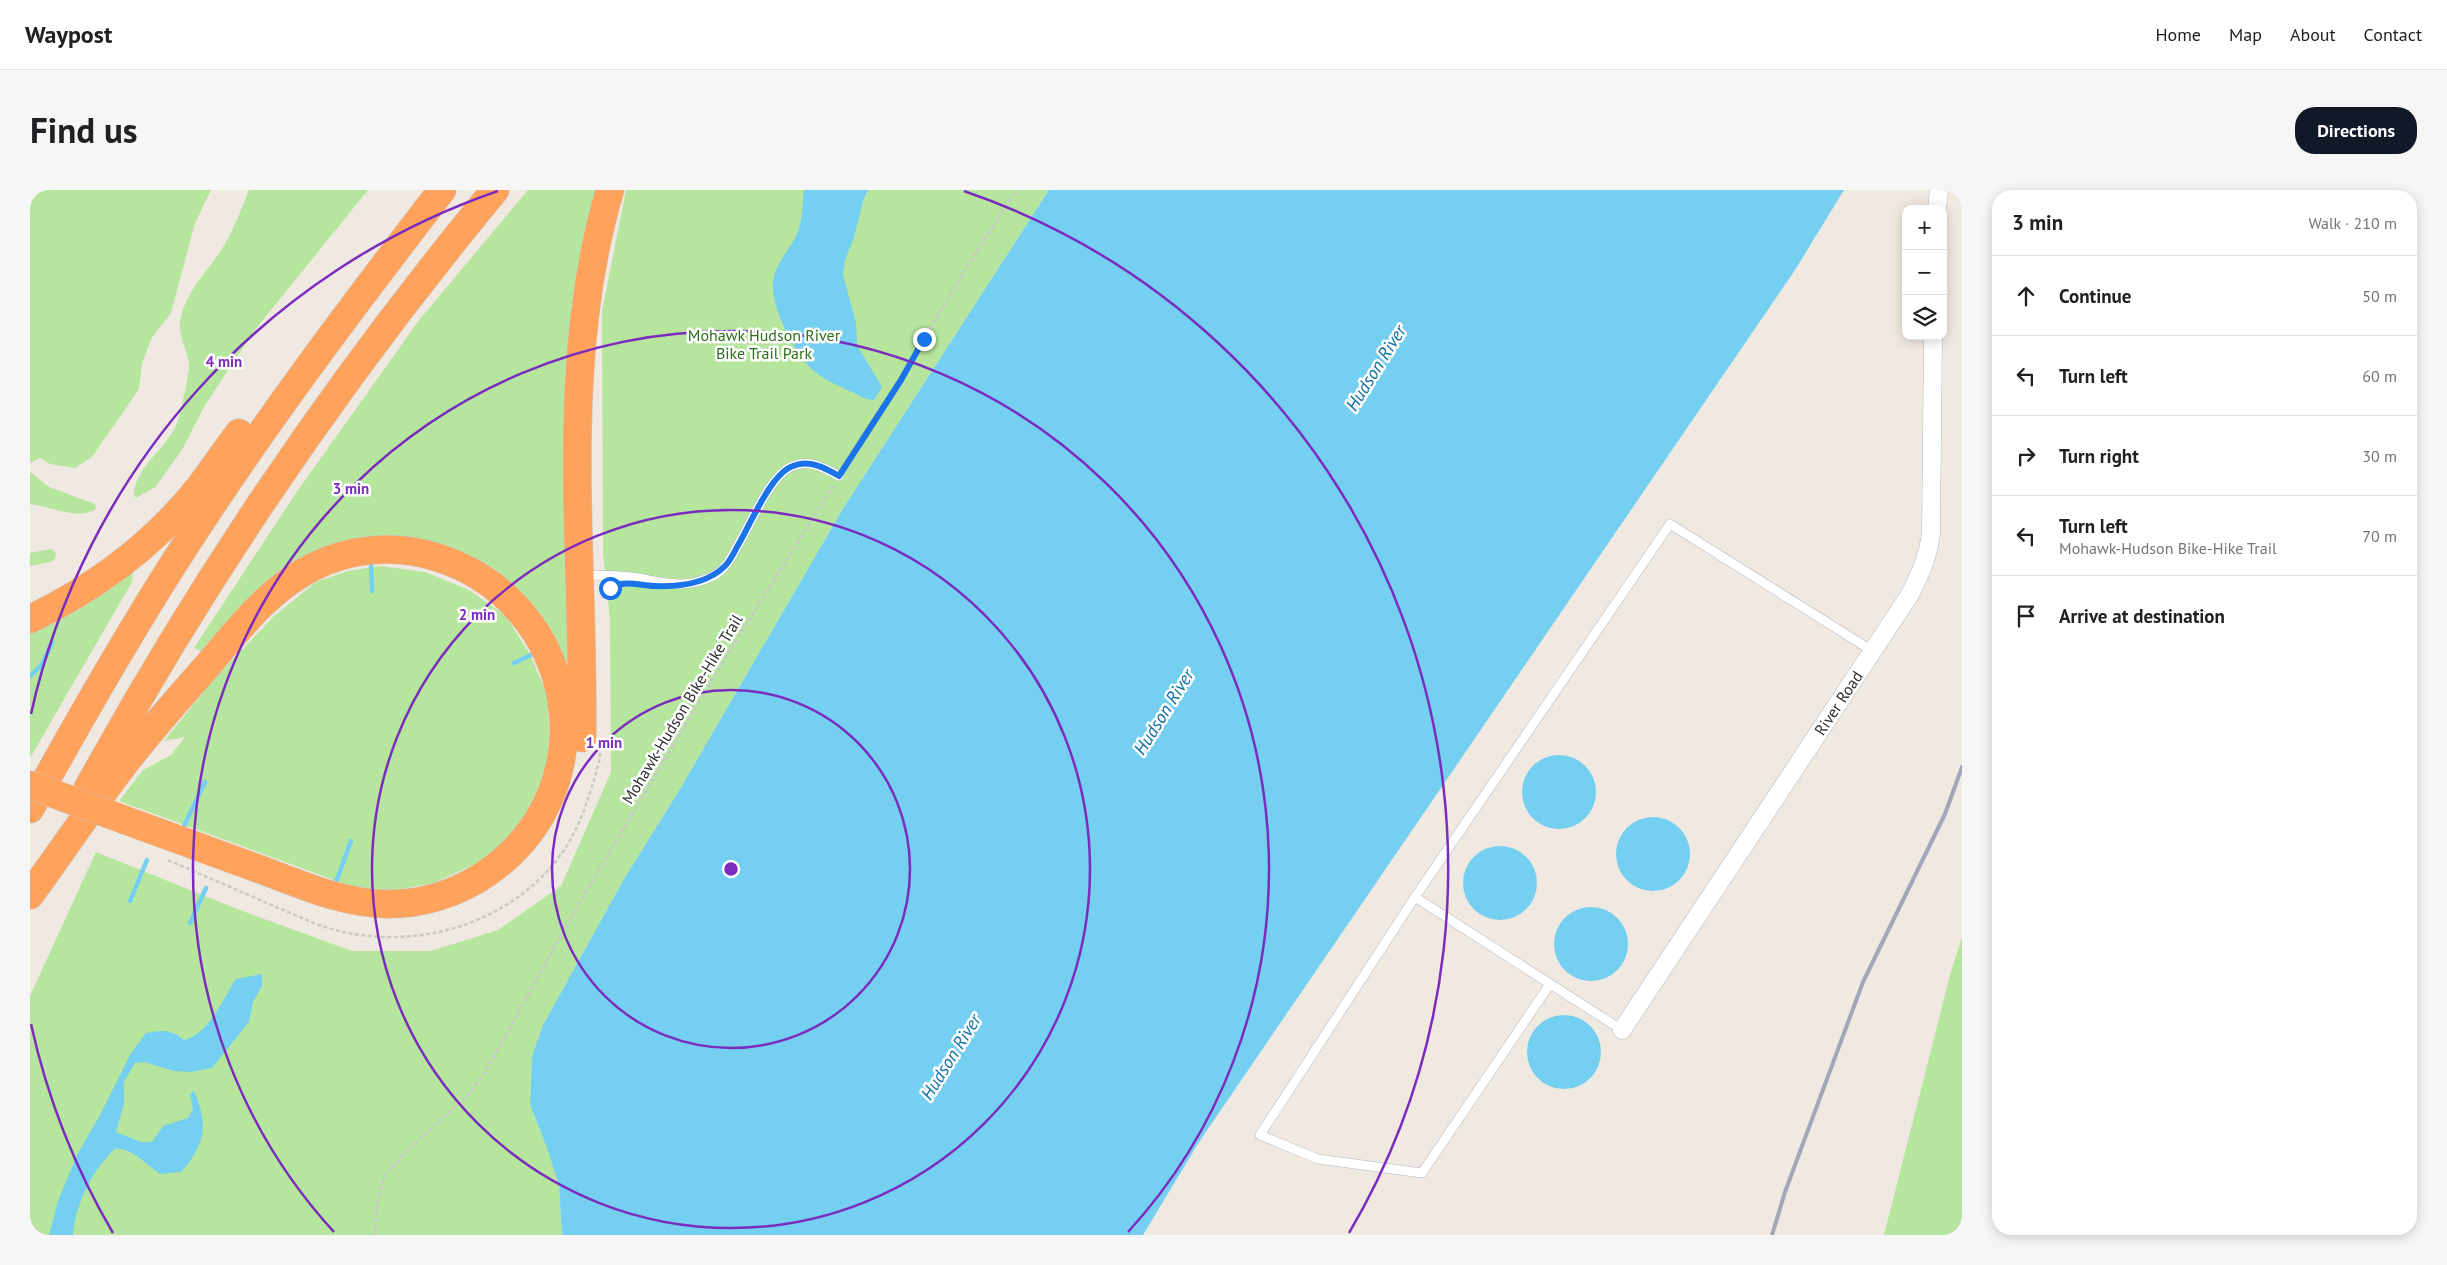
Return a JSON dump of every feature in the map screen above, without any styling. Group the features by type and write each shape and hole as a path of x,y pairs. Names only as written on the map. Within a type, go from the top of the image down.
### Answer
{"highway":[{"path":"30,619 75,596 98,581 140,548 179,510 198,488 339,295 437,190"},
{"path":"30,809 112,664 206,512 299,378 442,190"},
{"path":"30,896 139,698 235,543 364,359 424,278 494,190"},
{"path":"30,785 118,826 315,907 354,918 394,921 422,918 461,908 482,897 522,868 540,849 560,817 574,784 582,738 578,395 580,347 592,260 610,190"},
{"path":"30,802 118,826 345,899 394,904 419,901 444,895 475,881 502,862 524,839 546,805 557,779 563,748 563,705 555,671 537,632 514,604 486,580 453,563 419,552 394,550 357,552 323,562 290,580 256,610 124,763 30,896"}],"street":[{"path":"1937,205 1939,190"},
{"name":"River Road","path":"1622,1030 1871,650 1909,596 1929,552 1932,502 1933,340"}],"lane":[{"path":"580,575 620,576 674,585 698,582 715,575 727,564 769,490 784,471 794,465 809,464 822,467 839,476"},
{"path":"1550,984 1422,1173 1318,1159 1260,1135 1415,897 1670,524 1871,650"},
{"path":"1415,897 1622,1030"}],"path":[{"name":"Mohawk-Hudson Bike-Hike Trail","path":"375,1235 378,1198 385,1175 408,1150 468,1095 486,1071 571,916 738,638 901,380 965,269 1017,190"},
{"path":"601,599 615,586"},
{"path":"167,859 325,927 361,935 391,937 424,935 455,929 483,919 509,903 538,880 562,853 580,821 600,758 600,743"}],"green space":[{"path":"30,190 211,190 195,223 171,313 151,339 142,364 139,389 92,457 75,468 50,464 40,458 30,463"},
{"path":"249,190 368,190 254,331 205,405 182,450 155,487 136,498 134,495 140,475 167,440 178,421 189,366 180,331 183,310 193,289 226,242"},
{"path":"528,190 597,190 591,207 580,256 570,320 565,379 571,676 526,599 358,542 205,653 194,648 296,493 420,319"},
{"name":"Mohawk Hudson River Bike Trail Park","path":"626,190 1049,190 844,507 680,789 624,879 543,1025 532,1056 530,1105 547,1148 559,1186 562,1235 30,1235 30,996 96,852 237,909 352,951 431,951 498,930 561,886 611,772 610,620 603,552 602,311"},
{"path":"30,472 49,487 95,504 96,509 81,514 30,504"},
{"path":"51,549 56,553 55,559 50,562 30,566 30,553"},
{"path":"381,566 425,572 469,590 506,616 531,656 548,698 549,739 546,765 537,791 515,833 481,861 434,883 390,891 353,887 119,801 143,770 171,755 185,737 164,741 213,680 274,616 316,582 348,571"},
{"path":"133,568 132,582 30,758 30,633 107,587"},
{"path":"1962,937 1962,1235 1884,1235 1950,975"}],"water":[{"path":"804,190 868,190 863,201 854,238 845,260 843,275 856,323 857,345 882,387 874,400 864,398 828,381 816,373 800,356 780,318 773,292 774,275 799,229"},
{"name":"Hudson River","path":"1049,190 1844,190 1795,270 1199,1142 1143,1235 562,1235 559,1186 547,1148 530,1105 532,1056 543,1025 624,879 680,789 844,507"},
{"path":"1559,755 1573,758 1585,766 1593,778 1596,792 1593,806 1585,818 1573,826 1559,829 1545,826 1533,818 1525,806 1522,792 1525,778 1533,766 1545,758"},
{"path":"1653,817 1667,820 1679,828 1687,840 1690,854 1687,868 1679,880 1667,888 1653,891 1639,888 1627,880 1619,868 1616,854 1619,840 1627,828 1639,820"},
{"path":"1500,846 1514,849 1526,857 1534,869 1537,883 1534,897 1526,909 1514,917 1500,920 1486,917 1474,909 1466,897 1463,883 1466,869 1474,857 1486,849"},
{"path":"1591,907 1605,910 1617,918 1625,930 1628,944 1625,958 1617,970 1605,978 1591,981 1577,978 1565,970 1557,958 1554,944 1557,930 1565,918 1577,910"},
{"path":"262,974 262,986 253,1002 249,1022 212,1068 191,1072 174,1071 144,1062 135,1063 124,1082 124,1104 116,1132 141,1142 152,1142 163,1126 188,1118 193,1109 190,1094 194,1091 202,1114 202,1134 195,1153 181,1172 160,1174 129,1152 116,1148 100,1166 81,1199 74,1223 73,1235 49,1235 58,1201 78,1153 99,1117 131,1053 146,1033 166,1031 180,1036 184,1040 193,1036 208,1023 236,979"},
{"path":"1564,1015 1578,1018 1590,1026 1598,1038 1601,1052 1598,1066 1590,1078 1578,1086 1564,1089 1550,1086 1538,1078 1530,1066 1527,1052 1530,1038 1538,1026 1550,1018"}],"waterway":[{"path":"371,563 372,591"},
{"path":"30,676 41,666 52,643"},
{"path":"514,663 535,653"},
{"path":"184,826 205,782"},
{"path":"336,882 351,841"},
{"path":"130,901 147,860"},
{"path":"190,923 206,888"}],"railway":[{"path":"1772,1235 1785,1192 1863,982 1945,814 1962,767"}],"route":[{"path":"610,588 620,583 632,582 654,586 684,585 715,575 727,564 769,490 784,471 794,465 809,464 822,467 839,476 901,380 924,339"}]}
